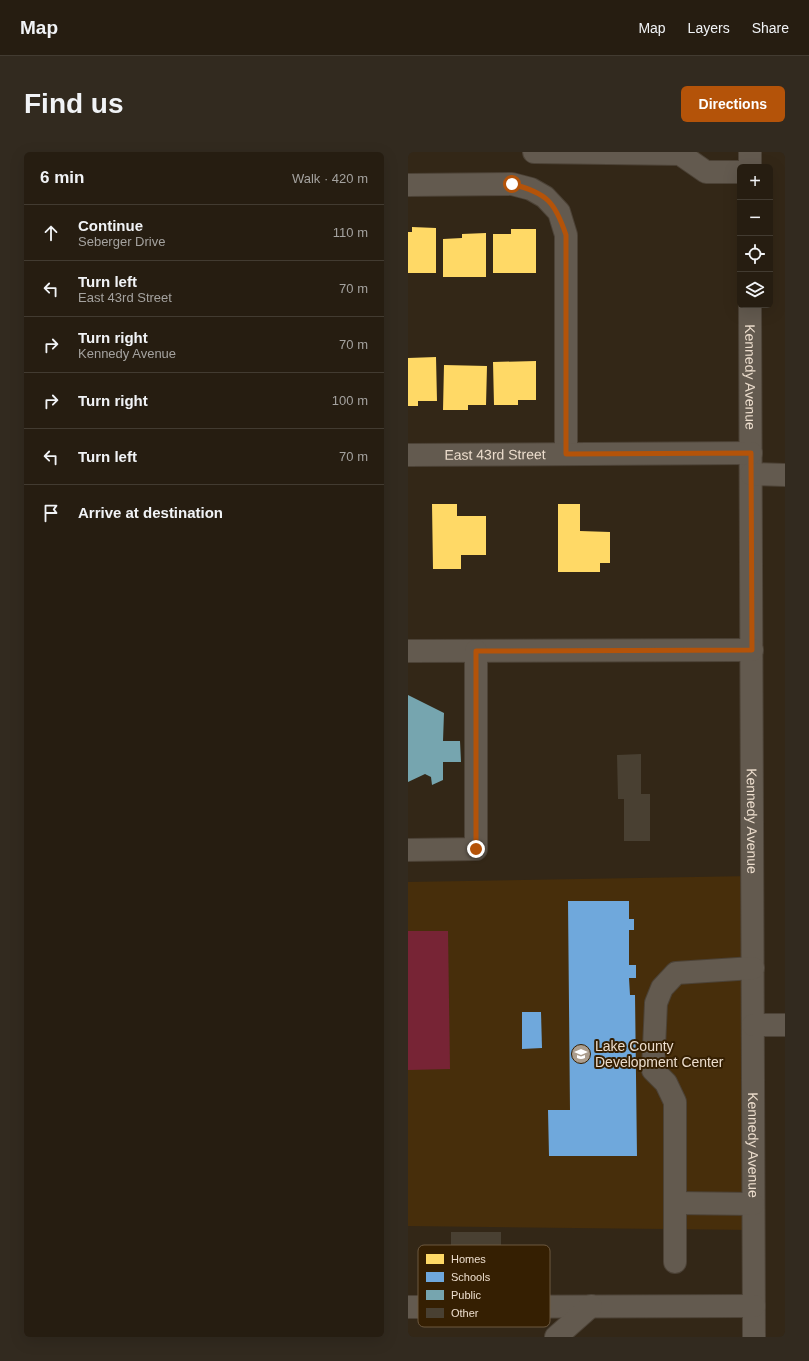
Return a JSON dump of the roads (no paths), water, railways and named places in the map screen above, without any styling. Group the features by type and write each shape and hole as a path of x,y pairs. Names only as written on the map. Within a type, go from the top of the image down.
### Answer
{"street":[{"path":"534,152 680,154 706,172 737,172"},
{"path":"750,152 750,164"},
{"path":"408,185 512,184 531,189 545,197 559,212 566,235 566,454"},
{"name":"Kennedy Avenue","path":"750,308 754,1337"},
{"name":"East 43rd Street","path":"408,455 751,453"},
{"path":"751,474 785,475"},
{"path":"408,651 752,650"},
{"path":"408,850 476,849 476,651"},
{"path":"676,1262 675,1102 666,1083 653,1070 656,1003 662,988 676,973 753,968"},
{"path":"753,1025 785,1025"},
{"path":"675,1203 753,1204"},
{"path":"550,1306 754,1306"},
{"path":"556,1337 591,1306"},
{"path":"408,1307 418,1307"}],"place":[{"name":"Lake County Development Center","path":"581,1054"}]}
